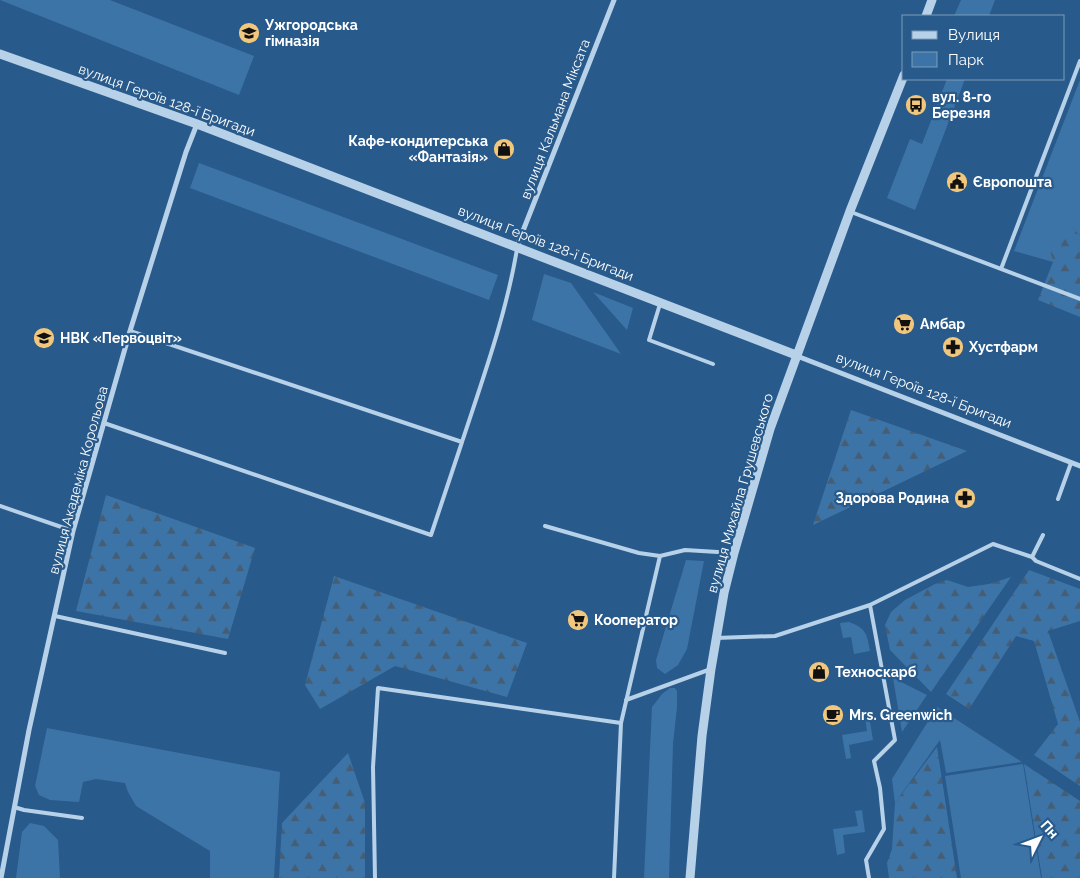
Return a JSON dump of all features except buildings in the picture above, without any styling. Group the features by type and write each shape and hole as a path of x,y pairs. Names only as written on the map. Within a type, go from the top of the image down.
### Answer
{"street":[{"name":"вулиця Кальмана Міксата","path":"517,246 614,0"},
{"path":"926,15 932,0"},
{"name":"вулиця Героїв 128-ї Бригади","path":"0,54 198,124 517,246 1080,466"},
{"name":"вулиця Михайла Грушевського","path":"690,878 702,736 711,669 724,593 734,553 770,429 850,212 902,80"},
{"name":"вулиця Академіка Корольова","path":"1,878 29,730 73,531 130,331 186,152 198,124"}],"lane":[{"path":"1001,269 1080,61"},
{"path":"850,212 1080,299"},
{"path":"104,423 430,535 498,334 517,246"},
{"path":"661,302 649,340 713,364"},
{"path":"130,331 462,442"},
{"path":"1058,499 1072,463"},
{"path":"0,506 73,531"},
{"path":"545,526 639,553 660,556 685,550 734,553"},
{"path":"1032,557 1044,535"},
{"path":"716,638 775,636 870,605 993,544 1032,557 1036,561 1080,579"},
{"path":"614,878 621,723 660,556"},
{"path":"869,878 866,860 884,829 880,788 874,761 895,740 870,605"},
{"path":"55,616 225,653"},
{"path":"626,701 711,669"},
{"path":"375,878 373,767 378,688 621,723"},
{"path":"14,807 82,818"}],"green space":[{"path":"0,0 110,0 254,56 239,95"},
{"path":"961,0 995,0 989,15 954,15"},
{"path":"947,80 965,80 915,210 887,198 910,139 922,144"},
{"path":"1080,80 1080,236 1072,227 1053,262 1014,251"},
{"path":"199,163 498,275 489,300 190,188"},
{"path":"1072,227 1080,236 1080,317 1038,300 1053,262 1047,237"},
{"path":"544,274 571,283 621,354 532,320"},
{"path":"593,292 633,308 627,330"},
{"path":"851,410 967,451 813,525"},
{"path":"106,495 255,548 228,639 76,611"},
{"path":"686,560 704,561 687,649 678,665 665,674 657,668 656,660"},
{"path":"1029,570 1080,589 1080,621 1048,631 1080,722 1080,786 1034,755 1058,724 1034,641 1016,636 969,709 946,694"},
{"path":"334,576 527,643 507,697 395,666 320,709 305,685"},
{"path":"1011,577 931,692 890,650 885,625 891,612 905,600 935,584 947,580 968,587 989,584"},
{"path":"849,622 865,632 870,651 854,654 851,637 843,638 840,623"},
{"path":"893,678 927,695 902,732"},
{"path":"670,688 675,688 677,691 677,707 673,744 669,878 644,878 652,707 662,694"},
{"path":"937,707 1022,762 946,773 940,740 895,803 892,779"},
{"path":"868,710 873,740 849,745 851,758 846,759 842,735 867,731 864,711"},
{"path":"47,728 280,772 274,878 210,878 210,851 136,806 125,783 96,779 83,782 79,802 50,800 39,795 35,786"},
{"path":"937,747 957,878 889,878 887,863 892,849 895,803"},
{"path":"348,753 365,803 365,878 279,878 282,823"},
{"path":"1023,764 1041,878 961,878 945,776"},
{"path":"1024,764 1080,801 1080,878 1042,878"},
{"path":"862,810 865,832 843,835 845,853 837,855 833,829 858,826 855,811"},
{"path":"30,823 44,826 58,840 60,878 16,878 22,832"}],"place":[{"name":"Ужгородська гімназія","path":"249,33"},
{"name":"вул. 8-го Березня","path":"916,105"},
{"name":"Кафе-кондитерська «Фантазія»","path":"504,149"},
{"name":"Європошта","path":"957,182"},
{"name":"Амбар","path":"904,324"},
{"name":"НВК «Первоцвіт»","path":"44,338"},
{"name":"Хустфарм","path":"953,347"},
{"name":"Здорова Родина","path":"965,498"},
{"name":"Кооператор","path":"578,620"},
{"name":"Техноскарб","path":"819,672"},
{"name":"Mrs. Greenwich","path":"833,715"}]}
